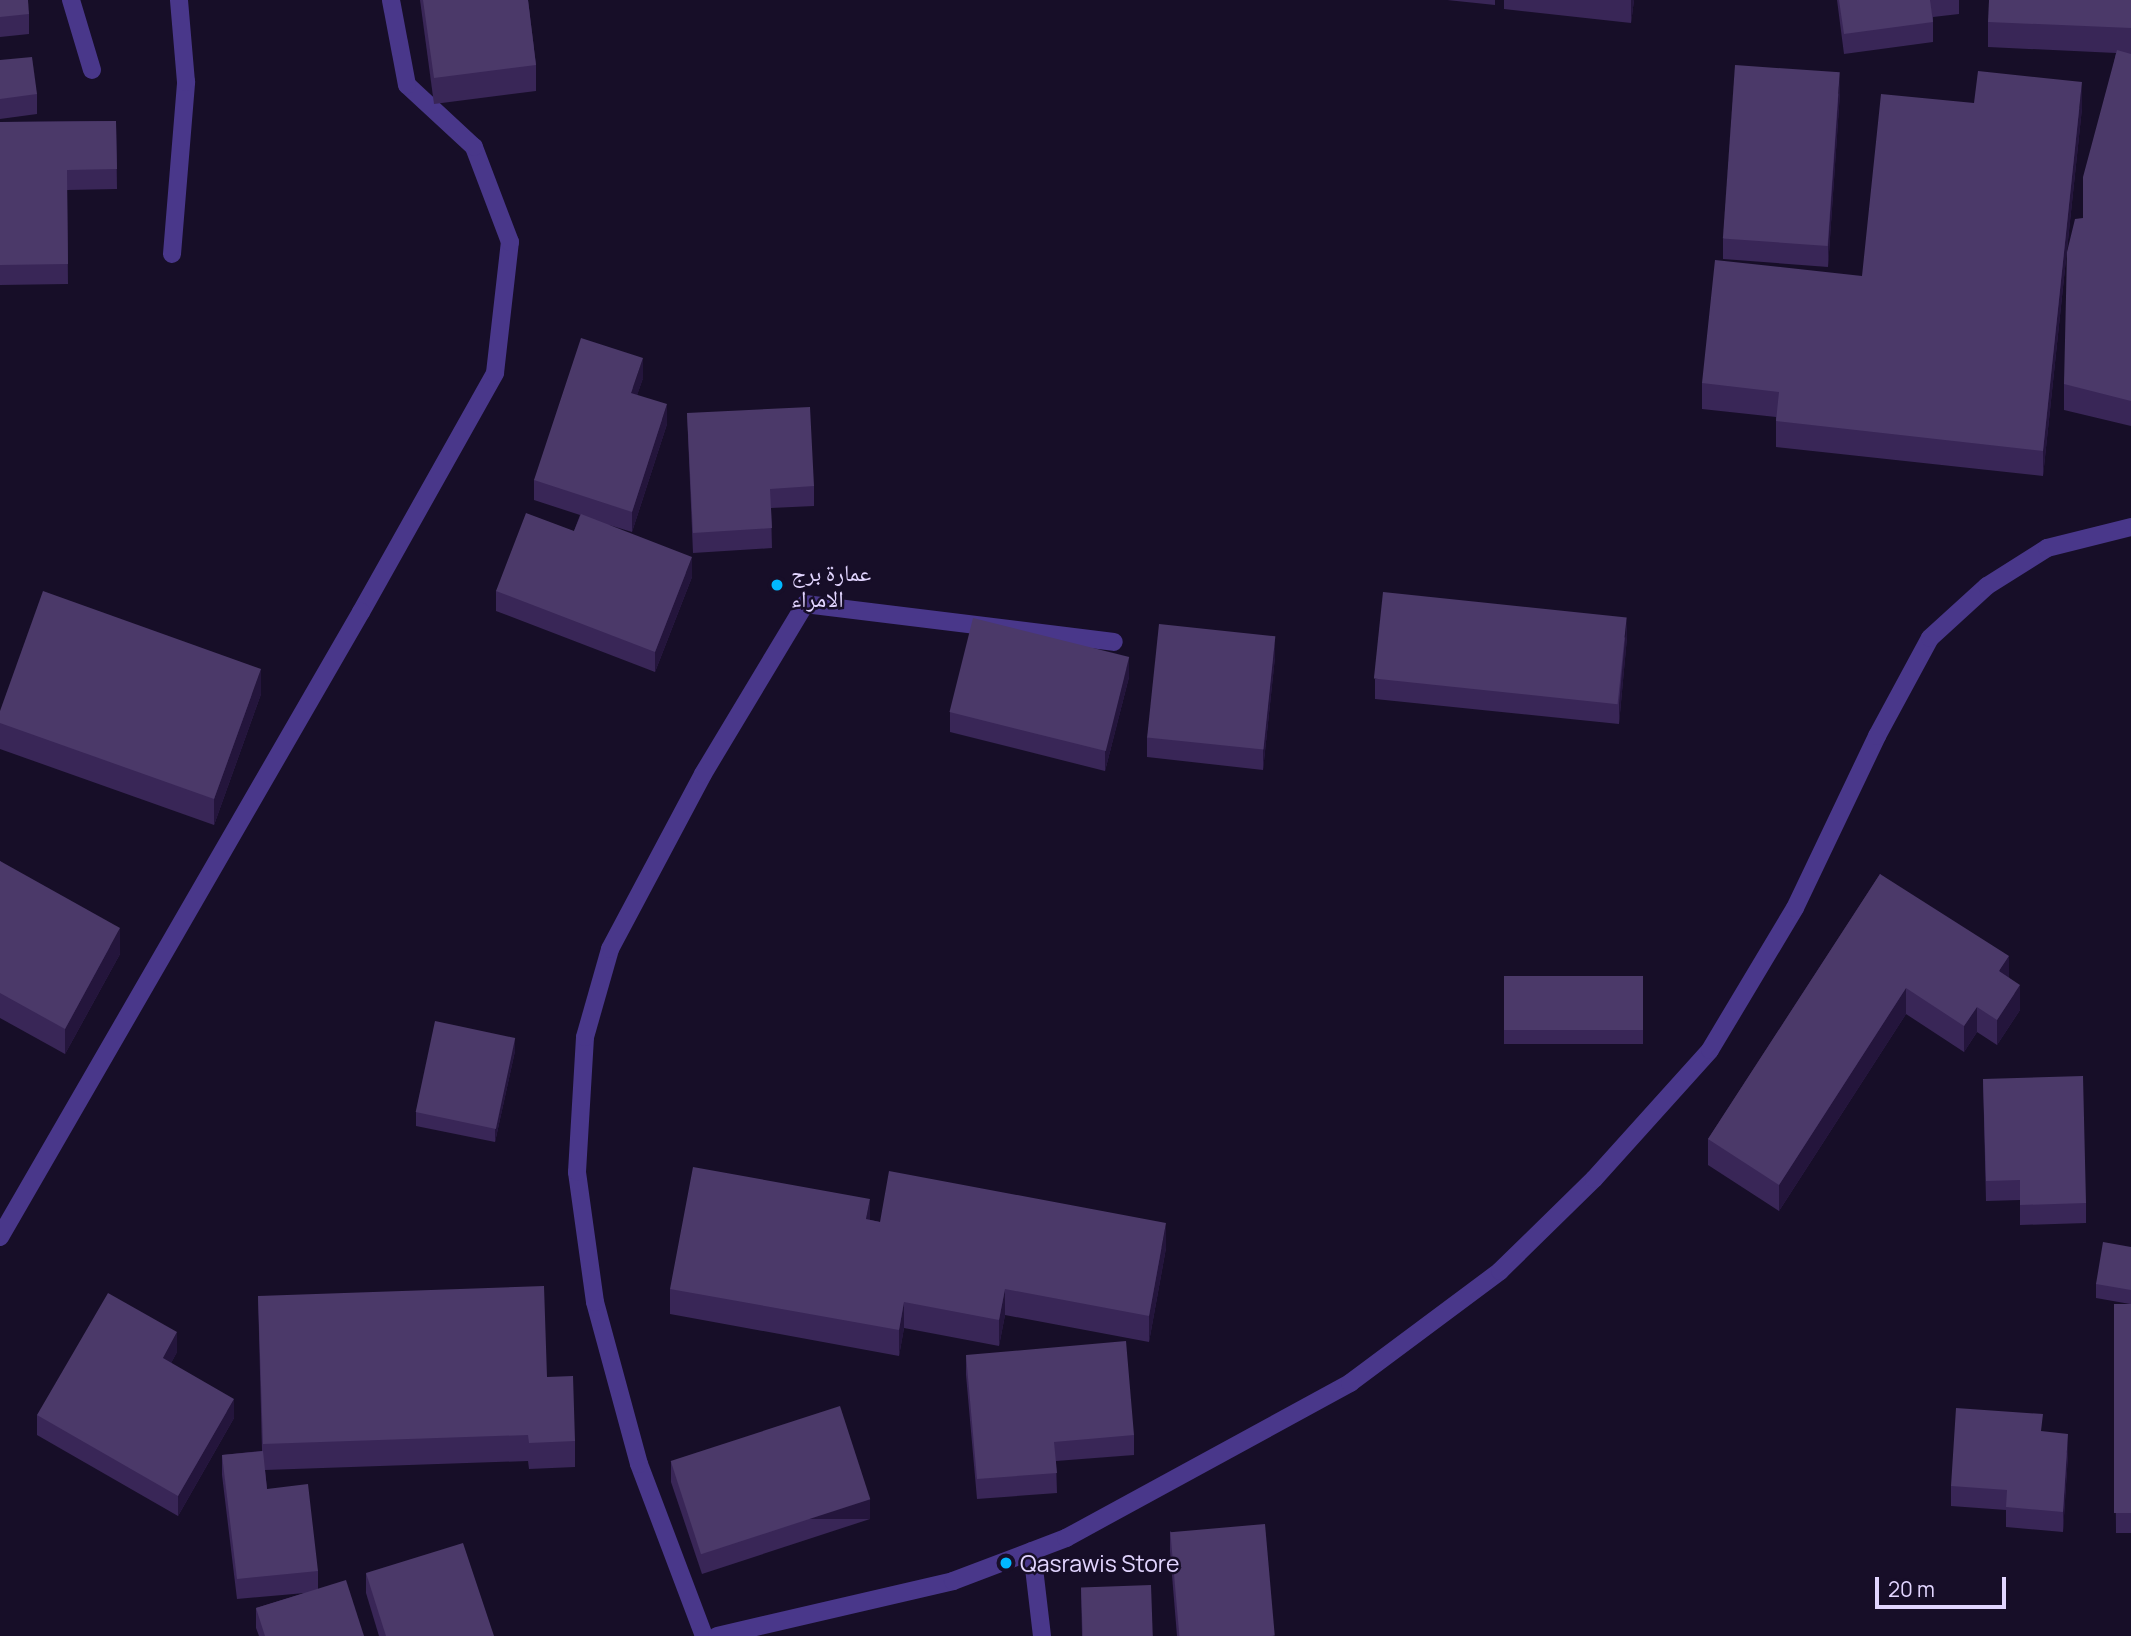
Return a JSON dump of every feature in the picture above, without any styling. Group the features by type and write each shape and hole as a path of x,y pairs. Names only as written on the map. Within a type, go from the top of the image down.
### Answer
{"street":[{"path":"71,0 92,70"},
{"path":"172,254 186,82 179,0"},
{"path":"0,1237 361,612 495,373 510,242 474,147 407,85 391,0"},
{"path":"717,1636 953,1581 1032,1551 1183,1476 1350,1383 1500,1271 1594,1179 1710,1050 1795,908 1877,736 1930,638 1987,586 2047,548 2131,527"},
{"path":"704,1636 639,1464 596,1301 579,1185 585,1037 610,949 703,774 805,604 1114,642"},
{"path":"1032,1551 1042,1636"}],"building":[{"path":"0,0 28,0 29,14 0,17"},
{"path":"423,0 528,0 536,65 434,78"},
{"path":"1839,0 1930,0 1933,22 1844,34"},
{"path":"1989,0 2131,0 2131,28 1988,22"},
{"path":"2117,50 2131,54 2131,401 2064,384 2067,252 2075,219 2083,218 2083,177"},
{"path":"32,57 37,94 0,99 0,60"},
{"path":"1735,65 1840,72 1828,246 1723,239"},
{"path":"1978,71 2082,82 2043,451 1776,421 1779,392 1702,383 1715,260 1862,276 1881,94 1974,103"},
{"path":"116,121 117,169 67,170 68,264 0,265 0,122"},
{"path":"581,338 643,358 631,393 667,404 632,512 534,480"},
{"path":"810,407 814,486 770,489 772,528 693,533 687,413"},
{"path":"526,513 574,531 581,514 692,557 655,652 496,591"},
{"path":"43,591 261,669 214,799 0,723 0,711"},
{"path":"1383,592 1627,618 1618,704 1374,679"},
{"path":"973,618 1129,657 1106,751 950,712"},
{"path":"1159,624 1275,636 1263,750 1147,737"},
{"path":"0,861 120,928 65,1029 0,993"},
{"path":"1880,874 2009,956 1999,971 2020,985 1997,1020 1977,1007 1964,1026 1906,988 1779,1185 1708,1139"},
{"path":"1504,976 1643,976 1643,1030 1504,1030"},
{"path":"435,1021 515,1038 496,1129 416,1112"},
{"path":"2083,1076 2086,1203 2020,1205 2020,1180 1986,1181 1983,1079"},
{"path":"693,1167 870,1199 866,1219 880,1222 889,1171 1166,1223 1149,1316 1005,1289 999,1320 904,1302 899,1330 670,1289"},
{"path":"2103,1242 2131,1247 2131,1290 2096,1284"},
{"path":"544,1286 547,1377 573,1376 575,1441 529,1443 528,1435 263,1444 258,1296"},
{"path":"108,1293 177,1332 163,1358 234,1399 178,1496 37,1415"},
{"path":"2114,1304 2131,1304 2131,1513 2114,1513"},
{"path":"1126,1341 1134,1435 1054,1442 1057,1473 977,1479 966,1355"},
{"path":"840,1406 870,1499 701,1554 671,1461"},
{"path":"1956,1408 2043,1414 2041,1431 2068,1434 2063,1512 2006,1507 2007,1490 1951,1486"},
{"path":"263,1451 267,1489 308,1484 318,1571 237,1579 222,1455"},
{"path":"1265,1524 1275,1636 1179,1636 1170,1532"},
{"path":"463,1543 494,1636 386,1636 366,1573"},
{"path":"346,1580 364,1636 265,1636 256,1608"},
{"path":"1151,1585 1153,1636 1083,1636 1081,1587"}],"place":[{"name":"عمارة برج الامراء","path":"777,585"},
{"name":"Qasrawis Store","path":"1006,1563"}]}
